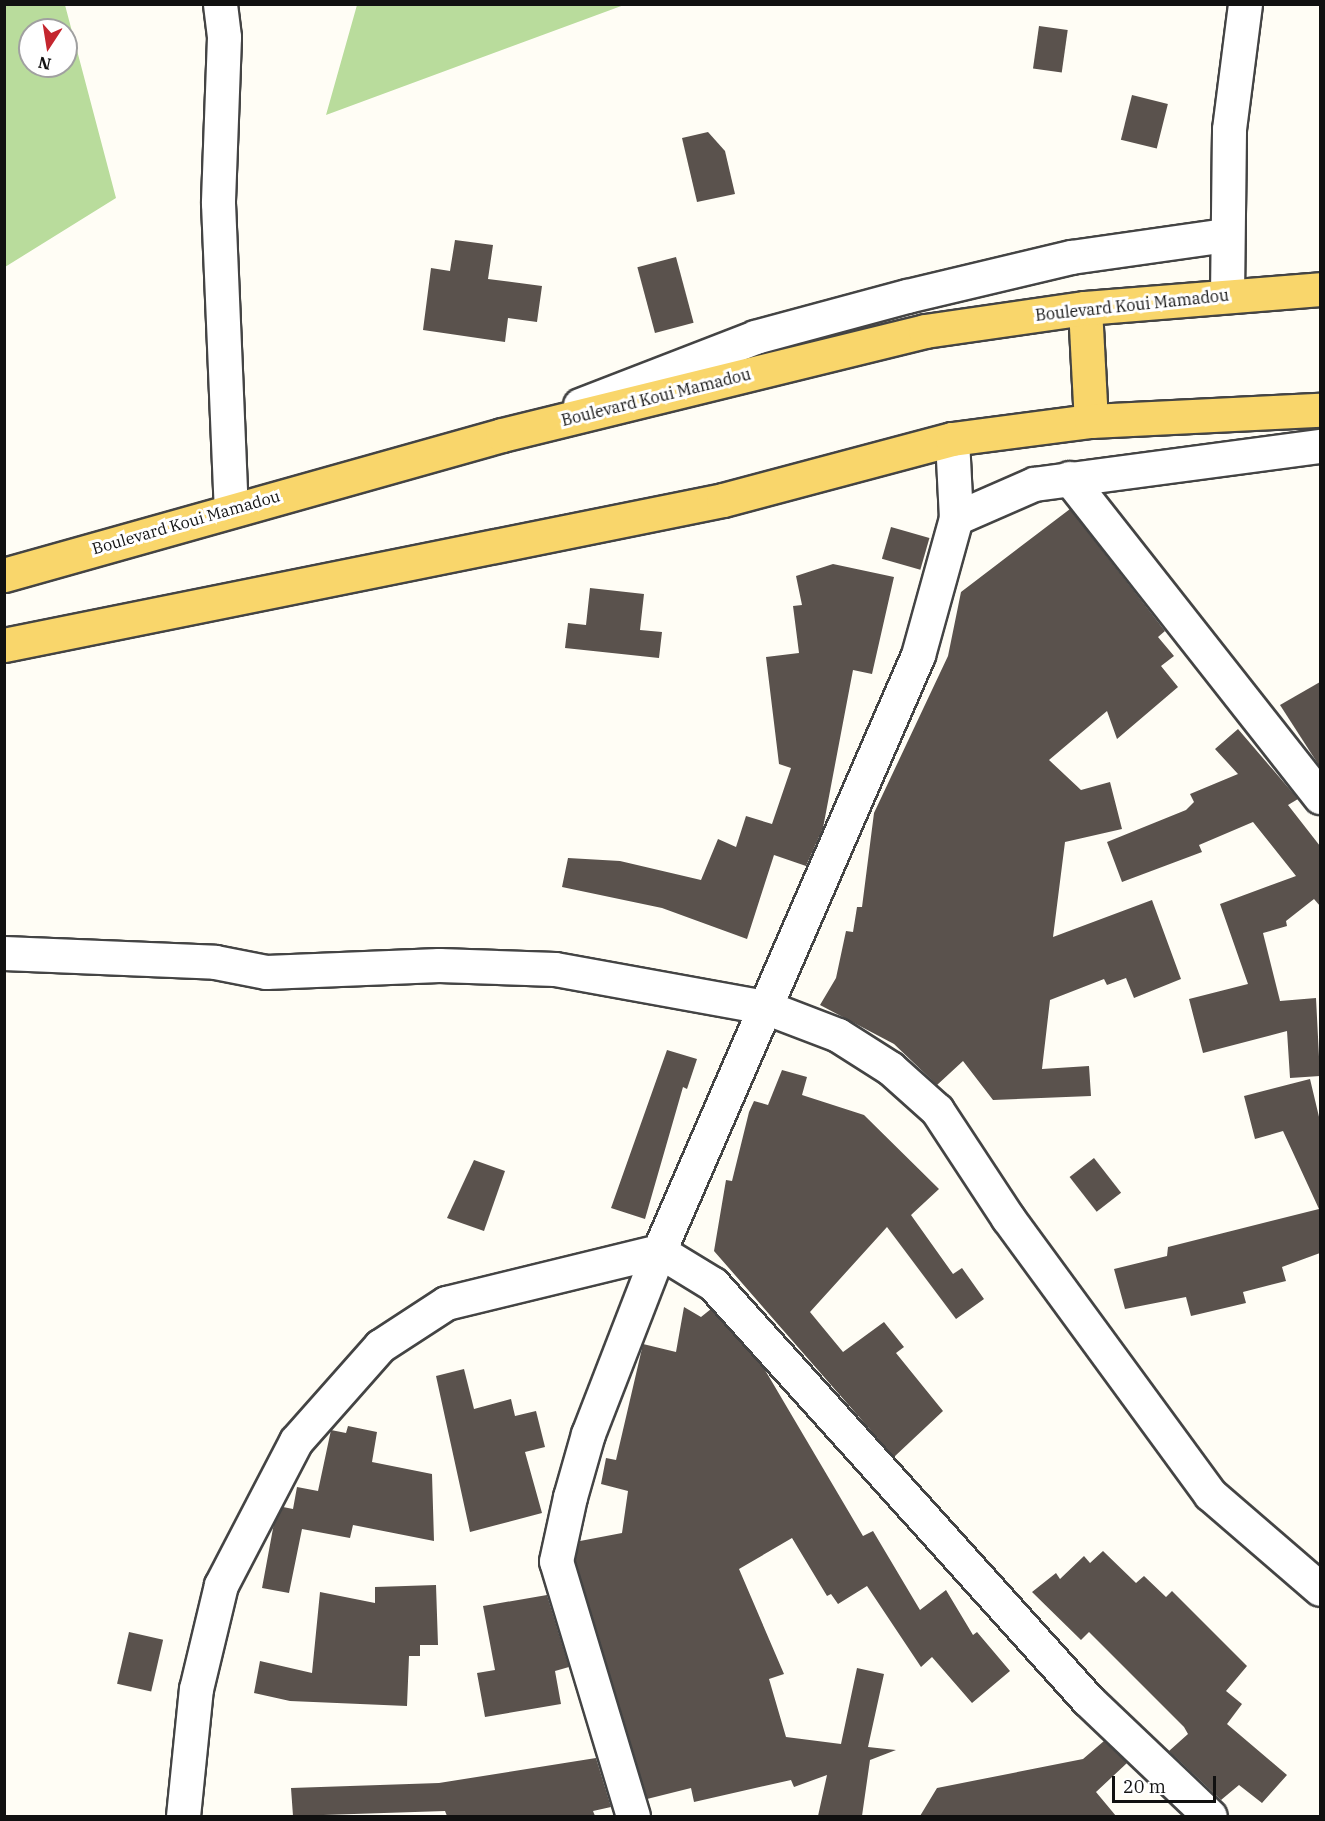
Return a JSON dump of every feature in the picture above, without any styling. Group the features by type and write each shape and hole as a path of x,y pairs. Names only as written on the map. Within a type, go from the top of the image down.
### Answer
{"main road":[{"name":"Boulevard Koui Mamadou","path":"4,575 231,509 502,435 925,331 1085,308 1320,289"},
{"path":"1085,308 1091,421"},
{"path":"4,645 723,500 952,440 1091,421 1320,410"}],"street":[{"path":"220,4 224,37 218,202 231,509"},
{"path":"1227,295 1229,129 1245,4"},
{"path":"502,435 756,337 1071,257 1226,235"},
{"path":"633,1816 556,1561 588,1434 659,1251 918,655 956,518 952,440"},
{"path":"956,518 1034,484 1320,446"},
{"path":"1069,478 1320,797"},
{"path":"4,953 215,962 266,972 439,965 555,969 765,1008 865,1049 937,1110 1189,1468 1265,1545 1320,1590"},
{"path":"183,1816 196,1689 221,1585 296,1441 380,1346 446,1303 659,1251 712,1284 1088,1700 1210,1816"}],"green space":[{"path":"5,4 65,5 68,18 18,18 18,78 78,78 78,54 116,198 5,267"},
{"path":"357,4 624,5 326,115"}],"building":[{"path":"1039,26 1068,30 1062,73 1033,69"},
{"path":"1132,95 1168,104 1157,149 1121,140"},
{"path":"708,132 725,151 735,194 697,202 682,138"},
{"path":"455,240 493,245 488,279 542,286 537,322 508,318 505,342 423,330 431,268 450,271"},
{"path":"676,257 694,323 655,333 637,267"},
{"path":"1070,509 1165,631 1158,637 1174,656 1161,666 1178,687 1117,739 1107,711 1049,760 1081,790 1110,782 1122,829 1065,842 1053,937 1152,900 1181,979 1134,998 1126,978 1107,985 1104,979 1050,1000 1042,1069 1089,1066 1091,1096 993,1100 963,1061 937,1085 894,1044 820,1005 836,978 846,931 853,932 857,907 862,907 874,813 948,656 961,592"},
{"path":"891,527 929,538 920,570 882,559"},
{"path":"833,564 894,577 872,674 853,670 823,828 806,866 774,855 747,939 662,908 562,887 568,858 620,861 701,880 718,839 736,847 746,816 772,824 791,768 779,764 766,657 799,653 793,606 802,605 796,576"},
{"path":"590,588 644,594 640,630 662,632 659,658 565,648 568,623 586,625"},
{"path":"1320,682 1320,767 1280,705"},
{"path":"1238,729 1298,799 1288,805 1320,846 1320,906 1314,899 1286,921 1287,926 1263,933 1280,1001 1316,998 1320,1076 1290,1078 1287,1031 1203,1053 1189,999 1248,984 1220,904 1296,876 1253,822 1199,845 1202,852 1122,882 1107,842 1186,810 1194,802 1190,794 1238,774 1215,749"},
{"path":"667,1050 697,1059 687,1089 683,1087 645,1219 611,1208"},
{"path":"782,1070 807,1077 802,1095 864,1115 939,1189 911,1215 953,1274 962,1268 984,1299 956,1319 887,1227 810,1312 843,1352 884,1322 904,1347 896,1353 943,1411 894,1457 714,1251 726,1180 732,1181 749,1112 754,1101 768,1105"},
{"path":"1310,1079 1320,1121 1320,1253 1282,1267 1286,1281 1243,1292 1246,1303 1191,1316 1186,1297 1125,1309 1114,1269 1167,1256 1168,1247 1319,1209 1283,1131 1255,1139 1244,1096"},
{"path":"1094,1158 1121,1193 1097,1212 1070,1177"},
{"path":"474,1160 505,1171 484,1231 447,1218"},
{"path":"684,1307 701,1317 711,1309 765,1370 863,1536 873,1531 920,1610 946,1590 973,1635 977,1632 1010,1671 972,1703 932,1657 921,1667 867,1586 838,1604 831,1594 827,1596 792,1538 739,1569 784,1674 769,1679 786,1737 841,1744 857,1668 884,1674 868,1747 896,1750 870,1760 862,1816 818,1816 827,1775 794,1787 791,1780 694,1802 691,1788 647,1799 575,1560 580,1541 622,1533 628,1491 601,1484 606,1458 616,1460 643,1344 676,1352"},
{"path":"464,1369 474,1409 511,1399 515,1416 536,1411 545,1447 525,1452 542,1513 470,1532 436,1376"},
{"path":"348,1426 377,1432 372,1462 432,1474 434,1541 353,1525 350,1538 302,1529 289,1593 262,1588 274,1523 283,1507 293,1509 297,1487 318,1491 331,1430 346,1433"},
{"path":"1103,1551 1136,1583 1144,1576 1166,1597 1172,1591 1247,1666 1226,1691 1242,1704 1227,1724 1287,1775 1262,1803 1239,1785 1221,1800 1169,1751 1188,1734 1184,1727 1089,1632 1081,1640 1032,1592 1056,1573 1060,1579 1084,1556 1090,1563"},
{"path":"436,1585 438,1645 420,1645 420,1656 409,1656 407,1706 290,1701 254,1693 260,1661 312,1673 320,1592 375,1603 375,1587"},
{"path":"547,1595 569,1667 555,1671 561,1704 485,1717 477,1673 495,1670 483,1606"},
{"path":"129,1632 163,1640 151,1692 117,1684"},
{"path":"1104,1741 1127,1763 1096,1792 1116,1816 920,1816 937,1788 1083,1759"},
{"path":"596,1758 611,1807 593,1811 595,1816 447,1816 445,1811 293,1816 291,1788 439,1783"}]}
